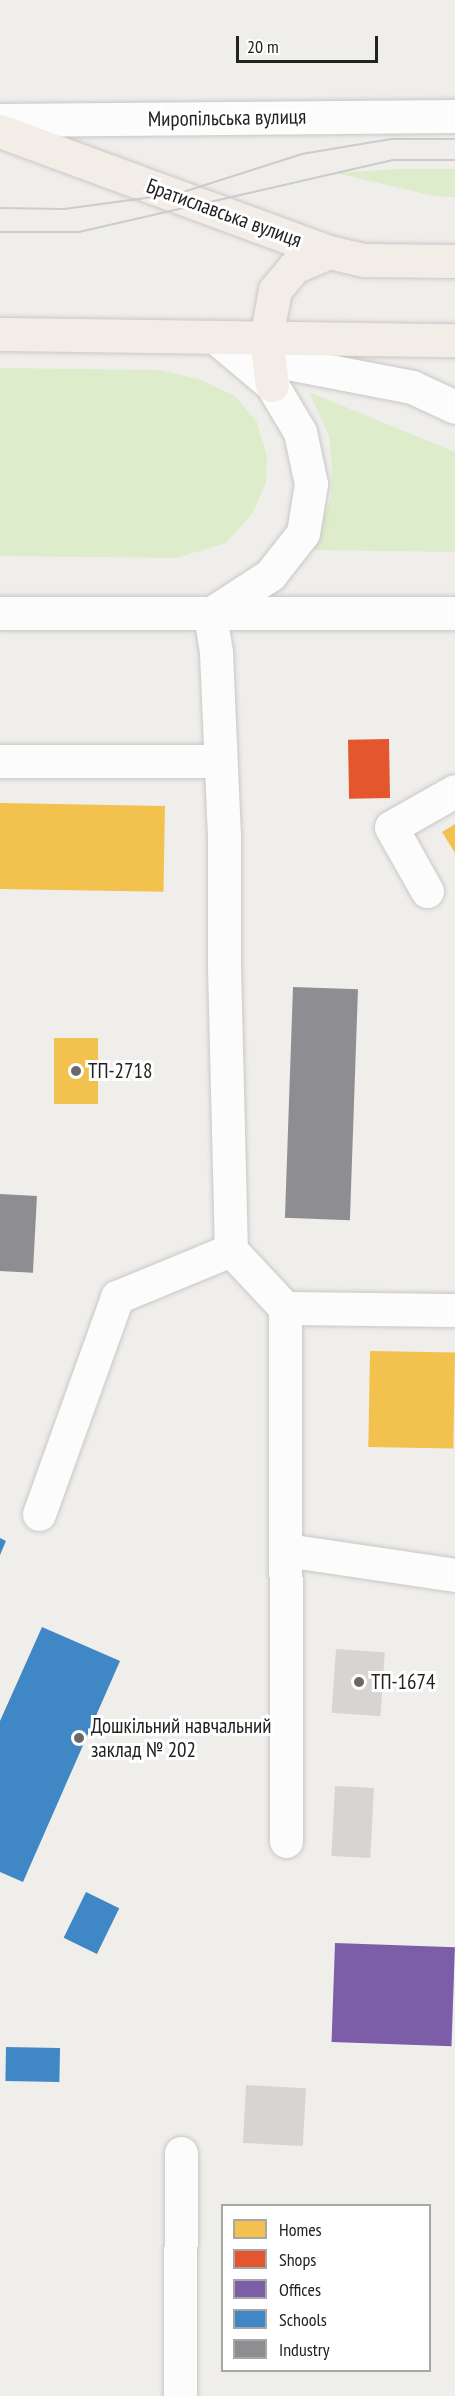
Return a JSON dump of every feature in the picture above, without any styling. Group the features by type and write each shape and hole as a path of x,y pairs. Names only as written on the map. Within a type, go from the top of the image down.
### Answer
{"main road":[{"name":"Братиславська вулиця","path":"0,131 329,252 365,260 455,261"},
{"path":"268,361 275,290 294,267 329,252"},
{"path":"0,334 215,338 268,361 455,340"}],"street":[{"name":"Миропільська вулиця","path":"0,120 455,116"},
{"path":"215,338 268,361 412,387 455,406"},
{"path":"210,614 270,575 303,533 311,484 300,432 268,361"},
{"path":"0,613 455,613"},
{"path":"210,614 216,654 220,761 231,1250 285,1308 286,1841"},
{"path":"0,760 220,761"},
{"path":"427,891 391,827 455,791"},
{"path":"39,1514 117,1297 231,1250"},
{"path":"285,1308 455,1310"},
{"path":"286,1550 455,1575"},
{"path":"180,2396 181,2153"}],"green space":[{"path":"398,169 455,169 455,197 434,196 336,173"},
{"path":"0,368 159,370 199,379 235,396 257,422 267,457 266,483 252,514 226,543 176,558 0,556"},
{"path":"309,392 455,452 455,552 313,550 313,540 331,499 332,467 329,436"}],"building: Homes":[{"path":"0,803 165,806 163,892 0,889"},
{"path":"455,824 455,853 442,832"},
{"name":"ТП-2718","path":"54,1038 98,1038 98,1104 54,1104"},
{"path":"370,1351 455,1352 453,1448 368,1447"}],"building: Shops":[{"path":"389,739 390,798 349,799 348,740"}],"building: Offices":[{"path":"335,1943 455,1947 451,2046 332,2042"}],"building: Schools":[{"path":"0,1538 6,1541 0,1555"},
{"name":"Дошкільний навчальний заклад № 202","path":"42,1627 120,1661 23,1882 0,1872 0,1721"},
{"path":"86,1892 119,1908 97,1954 64,1938"},
{"path":"6,2047 60,2048 59,2082 5,2081"}],"building: Industry":[{"path":"293,987 358,989 350,1220 285,1218"},
{"path":"0,1194 37,1196 33,1273 0,1271"}],"building: Other":[{"name":"ТП-1674","path":"336,1649 385,1652 380,1716 332,1713"},
{"path":"335,1786 374,1788 370,1858 331,1856"},
{"path":"246,2085 306,2088 303,2146 243,2143"}],"tram line":[{"path":"0,208 64,209 177,194 302,154 391,139 455,139"},
{"path":"0,232 79,232 394,160 455,160"}],"place":[{"name":"ТП-2718","path":"76,1071"},
{"name":"ТП-1674","path":"359,1682"},
{"name":"Дошкільний навчальний заклад № 202","path":"79,1738"}]}
